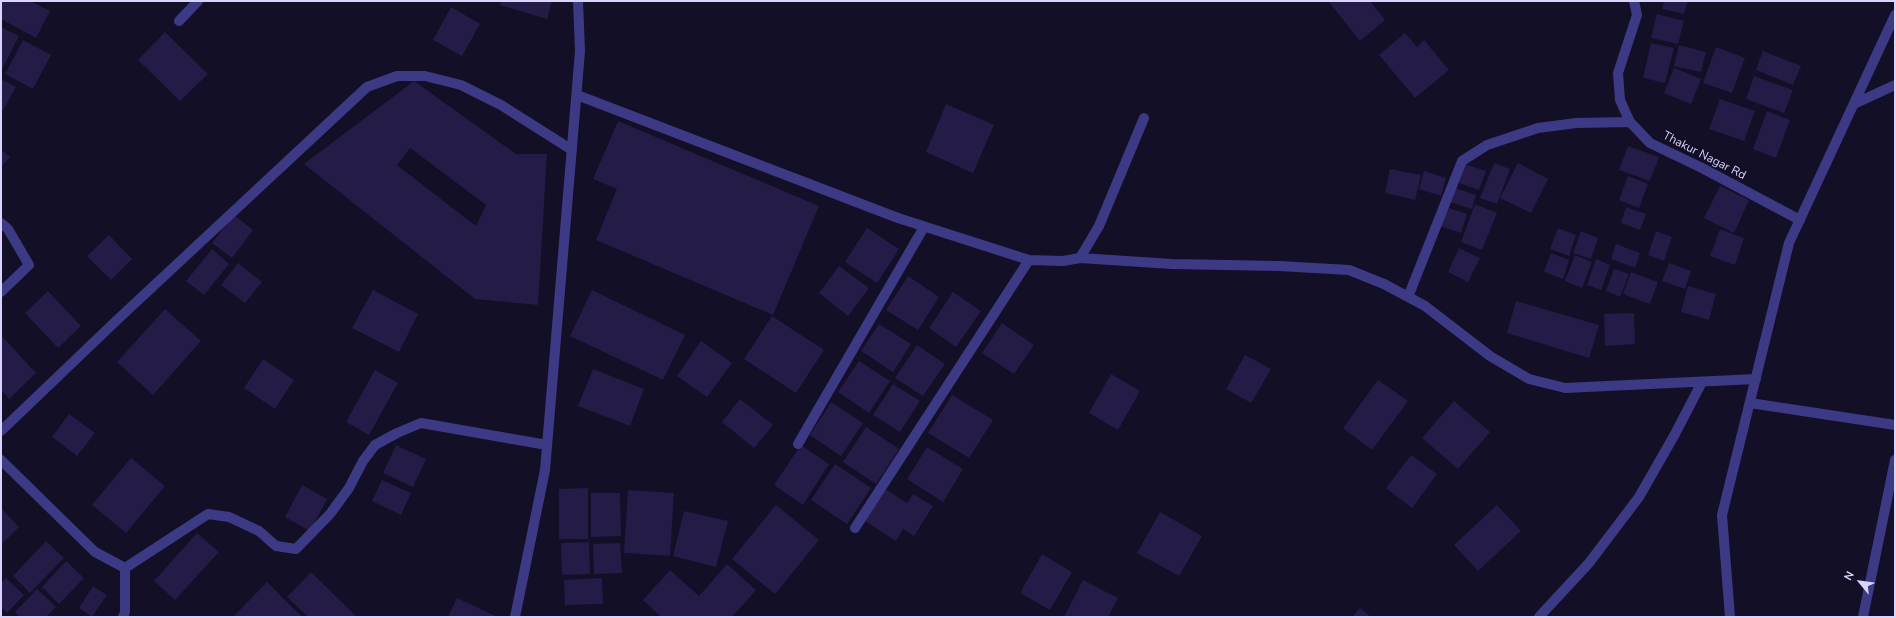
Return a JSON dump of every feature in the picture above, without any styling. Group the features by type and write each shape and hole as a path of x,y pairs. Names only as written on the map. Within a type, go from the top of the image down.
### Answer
{"street":[{"path":"179,21 198,1"},
{"path":"515,617 545,470 577,95 580,51 578,1"},
{"name":"Thakur Nagar Rd","path":"1634,1 1637,14 1618,73 1620,100 1630,122 1650,143 1702,168 1800,220"},
{"path":"1730,617 1722,515 1789,243 1895,15"},
{"path":"1,431 117,320 367,87 397,76 425,76 461,84 501,105 572,150"},
{"path":"1854,104 1895,85"},
{"path":"577,95 924,227 1028,260 1063,261 1080,258 1172,264 1279,266 1349,270 1384,284 1425,306 1490,356 1529,379 1565,388 1756,379"},
{"path":"1080,258 1099,226 1144,118"},
{"path":"1408,297 1462,161 1488,145 1538,128 1576,123 1630,122"},
{"path":"1,223 8,230 29,265 1,292"},
{"path":"798,444 924,227"},
{"path":"855,528 1028,260"},
{"path":"1539,617 1589,563 1639,497 1675,434 1702,382"},
{"path":"1750,403 1895,425"},
{"path":"125,568 208,514 229,517 259,531 276,546 296,550 330,514 349,488 363,461 375,445 397,432 421,423 547,445"},
{"path":"1,460 95,552 125,568"},
{"path":"1863,617 1895,460"},
{"path":"123,617 125,612 125,568"}],"building":[{"path":"2,1 30,1 50,11 36,38 1,19"},
{"path":"501,1 552,1 547,19 500,5"},
{"path":"1328,1 1370,1 1385,20 1360,41"},
{"path":"1664,1 1688,1 1684,14 1662,9"},
{"path":"451,7 480,24 462,56 433,40"},
{"path":"1657,14 1684,21 1678,44 1651,38"},
{"path":"1,27 19,36 1,71"},
{"path":"165,32 208,74 180,101 138,60"},
{"path":"1405,33 1417,47 1424,40 1449,70 1415,98 1379,55"},
{"path":"23,40 51,55 33,89 5,74"},
{"path":"1651,43 1674,48 1665,83 1643,78"},
{"path":"1679,45 1706,52 1701,72 1674,66"},
{"path":"1716,47 1745,58 1732,93 1703,83"},
{"path":"1763,51 1801,66 1793,85 1756,70"},
{"path":"1674,68 1701,79 1691,104 1664,93"},
{"path":"1754,76 1793,90 1784,113 1746,99"},
{"path":"1,79 16,87 1,114"},
{"path":"414,81 516,154 547,154 538,305 475,299 304,164","holes":["410,148 486,205 476,226 397,165"]},
{"path":"1720,99 1755,111 1744,141 1709,129"},
{"path":"946,104 994,125 973,173 926,152"},
{"path":"1767,111 1790,120 1776,158 1753,149"},
{"path":"618,121 819,206 773,315 596,240 617,189 593,179"},
{"path":"1628,146 1659,157 1650,181 1619,170"},
{"path":"1,150 10,157 1,167"},
{"path":"1494,163 1510,169 1497,204 1480,198"},
{"path":"1518,163 1548,179 1531,213 1500,198"},
{"path":"1465,164 1486,171 1479,190 1459,183"},
{"path":"1390,169 1421,175 1415,200 1385,193"},
{"path":"1424,171 1446,178 1441,196 1419,189"},
{"path":"1628,176 1648,184 1639,208 1619,200"},
{"path":"1720,186 1749,200 1734,233 1704,218"},
{"path":"1455,188 1476,195 1472,209 1450,202"},
{"path":"1475,204 1497,213 1482,250 1461,242"},
{"path":"1446,207 1467,214 1461,233 1440,226"},
{"path":"1626,207 1646,214 1640,230 1621,223"},
{"path":"234,215 253,230 232,258 212,243"},
{"path":"867,228 899,249 877,283 845,262"},
{"path":"1558,228 1576,235 1569,256 1550,249"},
{"path":"1720,229 1744,238 1735,265 1710,256"},
{"path":"1581,231 1598,238 1591,259 1573,253"},
{"path":"1656,231 1672,237 1664,261 1648,255"},
{"path":"109,235 132,259 111,280 87,256"},
{"path":"1616,244 1640,253 1635,268 1611,259"},
{"path":"1459,248 1480,258 1468,282 1448,272"},
{"path":"212,249 229,264 204,295 186,281"},
{"path":"1551,253 1569,260 1563,279 1544,272"},
{"path":"1575,255 1592,262 1582,288 1565,281"},
{"path":"1596,259 1610,265 1601,290 1587,285"},
{"path":"238,263 262,282 245,303 221,285"},
{"path":"1669,263 1691,271 1685,289 1662,281"},
{"path":"839,266 869,288 848,316 819,293"},
{"path":"1614,269 1629,274 1620,297 1606,291"},
{"path":"1631,272 1658,282 1650,304 1623,294"},
{"path":"908,276 939,297 918,330 886,310"},
{"path":"1688,286 1716,294 1709,320 1681,312"},
{"path":"373,290 418,314 399,352 352,328"},
{"path":"592,290 685,335 663,380 570,336"},
{"path":"48,291 81,326 58,348 25,313"},
{"path":"953,292 981,311 956,347 929,328"},
{"path":"1516,301 1599,325 1589,358 1507,333"},
{"path":"165,309 201,341 153,395 117,362"},
{"path":"1634,313 1635,344 1605,346 1604,314"},
{"path":"772,316 824,350 796,393 744,359"},
{"path":"1002,323 1034,345 1014,374 982,353"},
{"path":"879,324 911,344 893,372 861,351"},
{"path":"1,335 36,373 9,399 1,390"},
{"path":"701,341 732,363 707,397 677,376"},
{"path":"917,345 945,364 923,396 895,378"},
{"path":"1245,355 1271,369 1251,403 1226,389"},
{"path":"263,359 294,380 275,409 244,388"},
{"path":"859,361 890,381 869,413 838,392"},
{"path":"593,369 644,389 630,426 578,406"},
{"path":"375,370 398,383 369,435 346,422"},
{"path":"1111,374 1140,391 1118,430 1089,413"},
{"path":"1378,380 1408,401 1372,450 1343,428"},
{"path":"893,384 920,401 900,432 873,415"},
{"path":"952,395 993,420 969,458 928,433"},
{"path":"740,399 773,425 754,448 722,422"},
{"path":"1454,401 1490,432 1458,469 1422,438"},
{"path":"831,402 863,423 841,456 810,435"},
{"path":"69,414 95,433 77,456 52,437"},
{"path":"866,427 899,449 876,484 843,462"},
{"path":"396,445 426,459 413,487 383,473"},
{"path":"801,445 829,464 803,505 774,485"},
{"path":"927,447 963,469 943,502 907,479"},
{"path":"1411,455 1437,474 1412,508 1386,488"},
{"path":"131,458 165,486 126,533 92,505"},
{"path":"835,464 871,488 847,524 811,500"},
{"path":"382,480 411,493 401,515 372,501"},
{"path":"302,485 327,499 310,531 285,517"},
{"path":"588,488 588,539 559,539 559,489"},
{"path":"885,489 907,503 913,494 933,506 914,536 903,529 896,541 865,521"},
{"path":"628,490 674,493 670,556 624,553"},
{"path":"591,493 620,493 621,536 591,537"},
{"path":"776,505 819,540 775,594 732,559"},
{"path":"1497,505 1521,531 1478,571 1454,545"},
{"path":"1,508 19,527 1,545"},
{"path":"684,511 728,521 716,567 673,556"},
{"path":"1160,512 1202,536 1179,576 1137,553"},
{"path":"197,533 219,552 175,600 154,581"},
{"path":"46,541 64,558 30,593 13,576"},
{"path":"589,542 590,574 562,575 561,543"},
{"path":"620,543 622,573 594,574 593,544"},
{"path":"1042,554 1072,572 1050,610 1020,593"},
{"path":"66,561 84,578 59,604 42,587"},
{"path":"727,564 756,590 732,617 661,617 643,600 670,570 699,596"},
{"path":"311,572 356,616 355,617 308,617 287,597"},
{"path":"6,578 24,595 7,613 1,607 1,583"},
{"path":"602,578 603,604 565,605 564,580"},
{"path":"1083,580 1118,598 1108,617 1064,617"},
{"path":"267,582 302,617 233,617"},
{"path":"93,586 107,595 92,617 79,608"},
{"path":"37,589 56,607 46,617 19,617 15,612"},
{"path":"457,598 498,617 448,617"},
{"path":"1360,608 1371,617 1352,617"}]}
